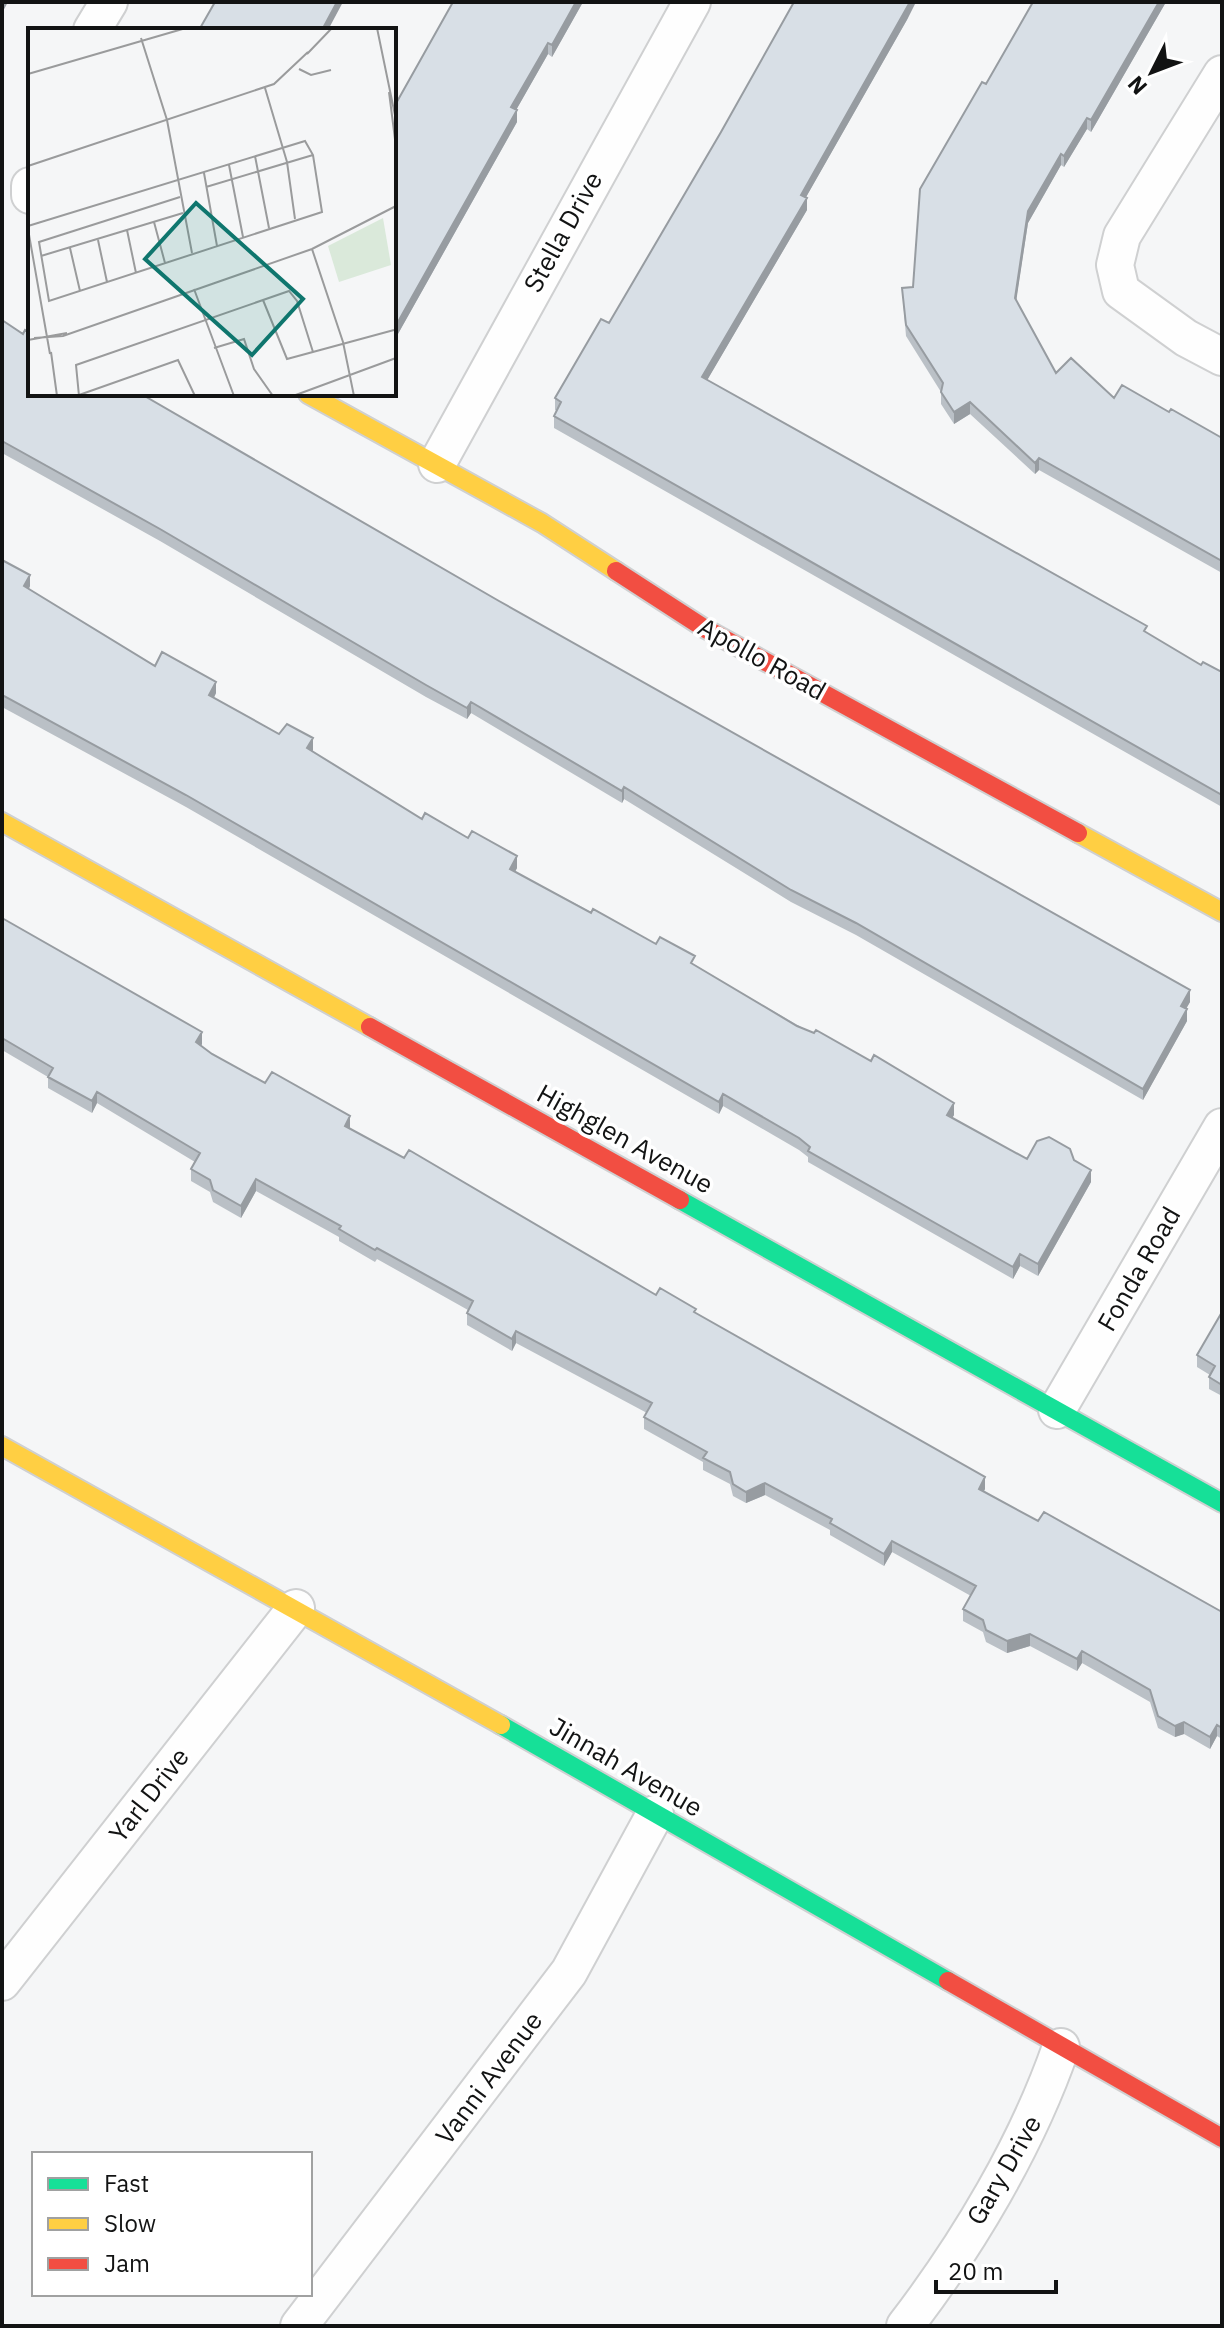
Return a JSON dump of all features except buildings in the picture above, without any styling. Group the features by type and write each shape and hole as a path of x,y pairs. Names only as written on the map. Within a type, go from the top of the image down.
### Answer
{"street":[{"path":"93,28 109,2"},
{"name":"Stella Drive","path":"437,464 692,2"},
{"path":"1222,74 1159,179 1136,207 1122,236 1115,265 1121,291 1186,338 1222,357"},
{"name":"Apollo Road","path":"312,396 542,523 704,628 1222,912"},
{"name":"Highglen Avenue","path":"2,822 1222,1503"},
{"name":"Fonda Road","path":"1057,1410 1222,1127"},
{"name":"Jinnah Avenue","path":"2,1446 296,1608 1222,2138"},
{"name":"Yarl Drive","path":"2,1982 296,1608"},
{"name":"Vanni Avenue","path":"299,2326 569,1972 655,1814"},
{"name":"Gary Drive","path":"905,2326 940,2281 1040,2107 1061,2047"}],"traffic: fast":[{"path":"680,1200 1222,1503"},
{"path":"501,1725 948,1981"}],"traffic: slow":[{"path":"312,396 542,523 616,571"},
{"path":"2,822 370,1027"},
{"path":"1078,833 1222,912"},
{"path":"2,1446 501,1725"}],"traffic: jam":[{"path":"616,571 704,628 1078,833"},
{"path":"370,1027 680,1200"},
{"path":"948,1981 1222,2138"}]}
